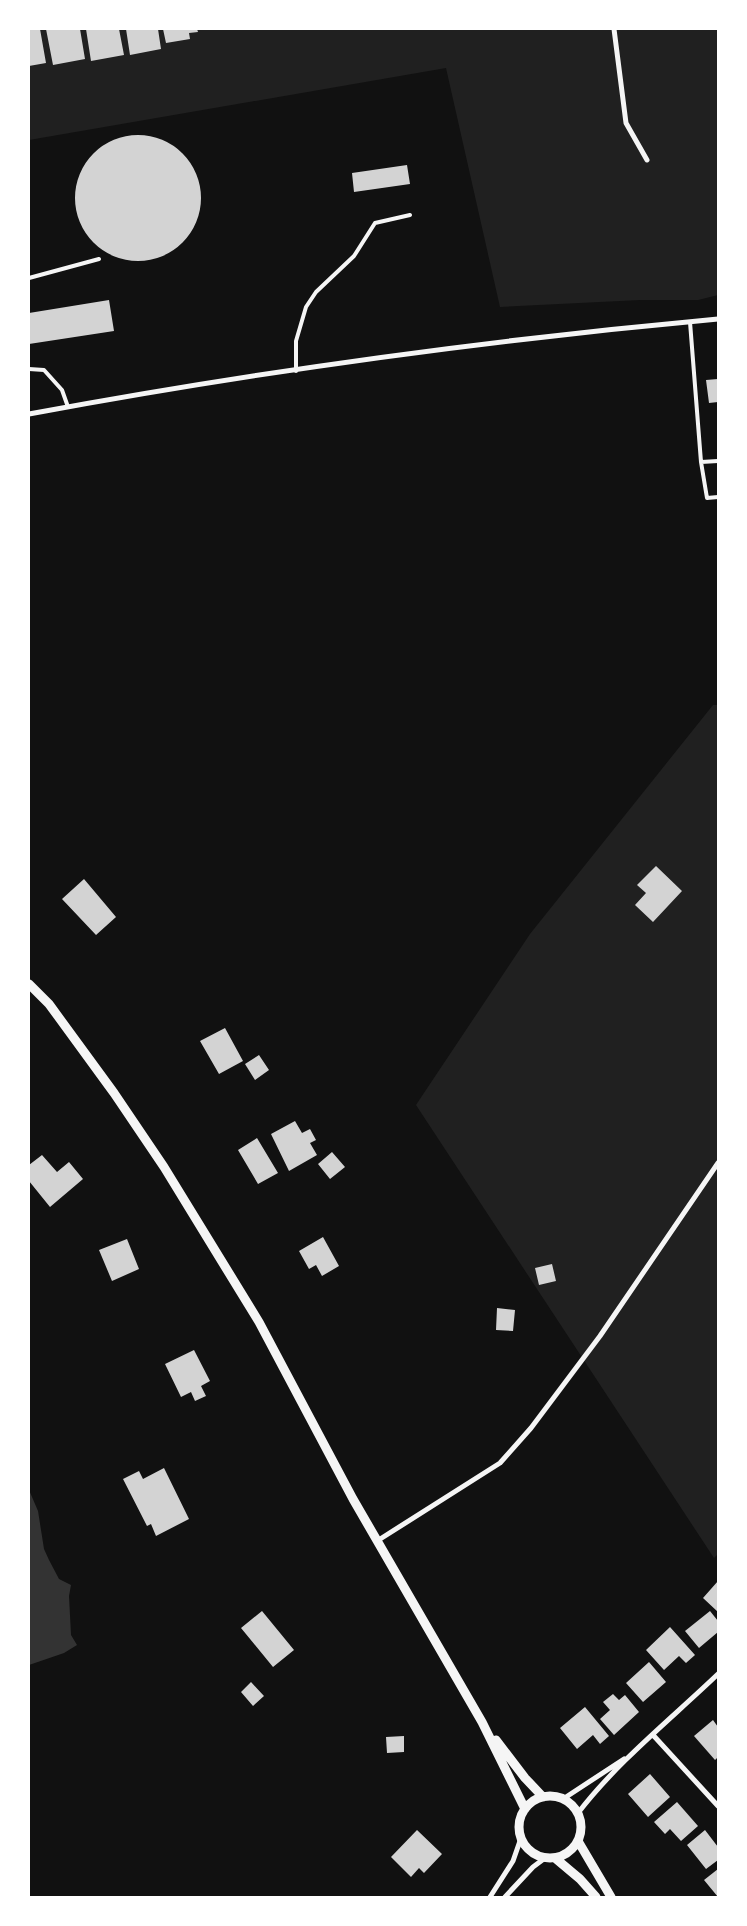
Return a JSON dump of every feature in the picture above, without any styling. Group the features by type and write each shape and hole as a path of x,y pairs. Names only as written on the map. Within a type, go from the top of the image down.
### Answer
{"street":[{"path":"614,29 626,123 648,160"},
{"path":"29,414 296,371 433,352 718,320"},
{"path":"29,984 48,1004 114,1093 164,1168 259,1322 377,1541 482,1722 525,1809"},
{"path":"377,1541 500,1462 532,1428 616,1312 718,1163"},
{"path":"578,1813 592,1795 635,1752 718,1674"},
{"path":"482,1722 525,1778 543,1797"},
{"path":"653,1735 718,1806"},
{"path":"564,1799 635,1752"},
{"path":"553,1796 564,1799 578,1813 581,1831 578,1841 572,1849 554,1858 545,1858 535,1854 526,1847 521,1838 519,1828 525,1809 543,1797 553,1796"},
{"path":"490,1897 513,1861 521,1838"},
{"path":"578,1841 611,1897"},
{"path":"505,1897 545,1858"},
{"path":"554,1858 580,1879 596,1897"}],"lane":[{"path":"296,371 296,341 300,322 316,292 354,256 376,223 410,216"},
{"path":"29,278 99,259"},
{"path":"690,322 701,462 707,498 718,498"},
{"path":"29,369 44,370 62,390 68,407"},
{"path":"701,462 718,461"}],"shaded area":[{"path":"29,29 718,29 718,295 698,300 640,300 500,307 446,68 29,140"},
{"path":"713,705 718,705 718,1554 714,1558 416,1105 530,934"},
{"path":"29,1490 38,1511 44,1549 59,1579 71,1585 69,1596 71,1635 77,1645 64,1653 29,1665"}],"building":[{"path":"29,29 40,29 46,63 29,66"},
{"path":"46,29 80,29 85,59 53,65"},
{"path":"86,29 119,29 124,55 91,61"},
{"path":"126,29 158,29 161,49 130,55"},
{"path":"163,29 197,29 198,32 189,33 190,39 166,43"},
{"path":"138,135 162,140 182,154 196,174 201,198 196,222 182,242 162,256 138,261 114,256 94,242 80,222 75,198 80,174 94,154 114,140"},
{"path":"407,165 410,184 354,192 352,173"},
{"path":"109,300 114,331 29,344 29,313"},
{"path":"718,379 718,402 709,403 706,380"},
{"path":"656,866 682,891 653,922 635,905 646,893 637,885"},
{"path":"84,879 116,917 96,935 62,899"},
{"path":"225,1028 243,1061 219,1074 200,1041"},
{"path":"259,1055 269,1070 255,1080 245,1064"},
{"path":"295,1121 302,1133 310,1129 316,1140 310,1143 317,1155 289,1171 271,1134"},
{"path":"257,1138 278,1173 258,1184 238,1150"},
{"path":"332,1152 345,1167 330,1179 318,1164"},
{"path":"42,1155 57,1172 69,1162 83,1179 50,1207 29,1181 29,1165"},
{"path":"323,1237 339,1266 322,1276 316,1265 309,1269 299,1251"},
{"path":"127,1239 139,1269 112,1281 99,1250"},
{"path":"552,1264 556,1281 539,1285 535,1268"},
{"path":"497,1308 515,1310 513,1331 496,1330"},
{"path":"194,1350 210,1381 201,1386 206,1396 195,1401 191,1392 181,1397 165,1364"},
{"path":"164,1468 189,1519 156,1536 151,1524 147,1526 123,1479 139,1471 143,1479"},
{"path":"718,1581 718,1612 703,1598"},
{"path":"262,1611 294,1650 273,1667 241,1628"},
{"path":"710,1611 718,1621 718,1632 699,1648 685,1631"},
{"path":"670,1627 695,1655 686,1663 679,1656 664,1670 646,1650"},
{"path":"649,1662 666,1682 643,1702 626,1683"},
{"path":"251,1682 264,1696 253,1706 241,1692"},
{"path":"613,1694 619,1700 625,1695 639,1712 614,1735 600,1719 610,1710 603,1702"},
{"path":"585,1707 609,1736 600,1744 593,1735 577,1749 560,1728"},
{"path":"713,1720 718,1727 718,1757 715,1760 694,1736"},
{"path":"404,1736 404,1752 387,1753 386,1737"},
{"path":"650,1774 670,1797 648,1817 628,1794"},
{"path":"677,1802 698,1826 681,1841 670,1829 665,1834 654,1822"},
{"path":"417,1830 442,1854 424,1873 419,1868 411,1877 391,1857"},
{"path":"705,1830 718,1847 718,1860 706,1869 687,1845"},
{"path":"718,1869 718,1897 704,1880"}]}
